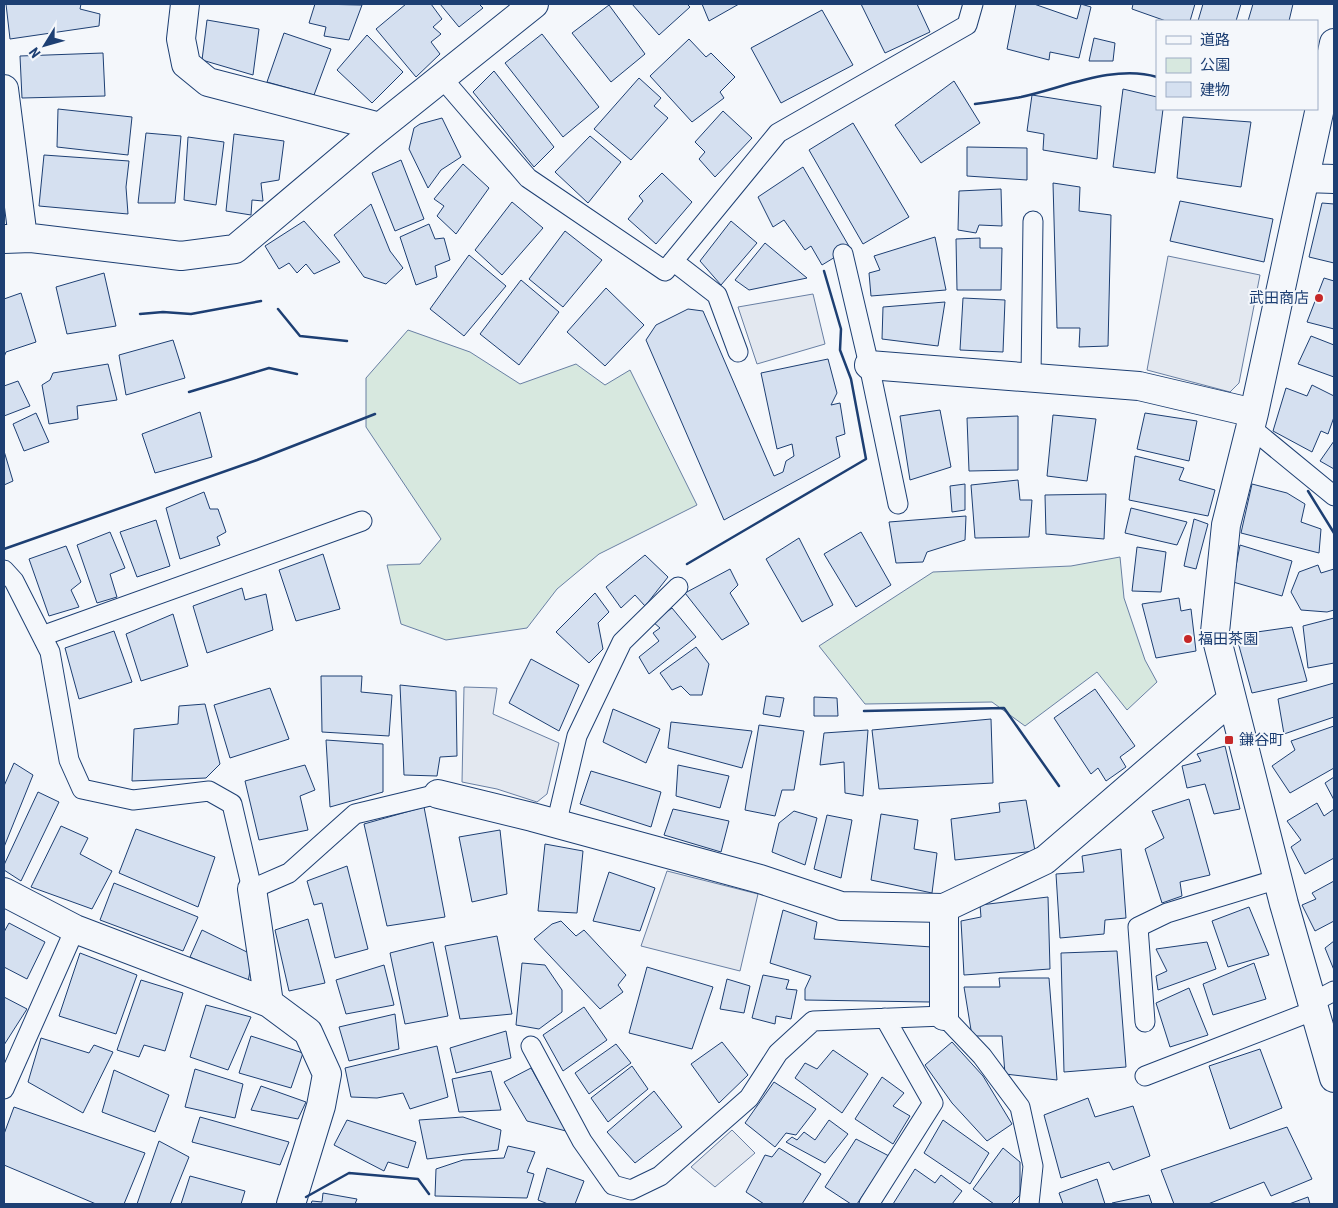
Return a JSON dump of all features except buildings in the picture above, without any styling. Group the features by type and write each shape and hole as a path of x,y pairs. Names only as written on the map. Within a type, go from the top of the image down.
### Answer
{"street":[{"path":"185,4 181,39 186,64 208,82 380,127"},
{"path":"4,89 14,238 181,256 235,249 380,127 534,4"},
{"path":"1334,43 1252,420 1226,525 1215,632 1278,879 1321,1001 1334,1078"},
{"path":"1304,178 1334,179"},
{"path":"869,365 1139,386 1252,420"},
{"path":"438,794 492,806 556,825 760,879 840,906 944,908 1045,860 1232,699"},
{"path":"252,889 269,1003"},
{"path":"4,892 75,929 269,1003 308,1032 327,1074 321,1106 291,1204"},
{"path":"944,908 944,1016"}],"lane":[{"path":"442,78 528,178 665,271 778,133 967,25 973,4"},
{"path":"1031,378 1034,221"},
{"path":"842,254 869,365 898,504"},
{"path":"673,261 717,295 738,352"},
{"path":"1252,420 1334,496"},
{"path":"42,636 362,521"},
{"path":"4,570 14,581 50,652 69,760 82,789 132,800 209,792 232,804 252,889 289,872 355,814 438,794"},
{"path":"556,825 577,736 622,642 678,587"},
{"path":"1146,1022 1138,927 1167,913 1278,879"},
{"path":"4,1089 75,929"},
{"path":"1145,1076 1321,1001"},
{"path":"531,1046 588,1148 614,1185 631,1190 660,1176 749,1098 778,1053 812,1021 944,1016 982,1056 1020,1107 1033,1166 1030,1204"},
{"path":"869,1204 933,1103 884,1018"}],"green space":[{"path":"408,330 470,352 520,384 576,364 605,385 630,370 697,505 599,554 557,589 527,628 446,640 401,624 387,565 420,564 441,539 366,427 366,378"},
{"path":"1120,557 1124,598 1145,660 1157,682 1127,710 1097,672 1025,726 992,702 865,704 819,646 933,572 1071,566"}],"shaded area":[{"path":"1168,256 1260,275 1239,383 1230,392 1147,370"},
{"path":"813,294 825,344 757,364 738,307"},
{"path":"464,687 497,688 493,714 559,743 547,794 537,802 497,789 462,782"},
{"path":"667,871 758,894 740,971 641,946"},
{"path":"732,1130 755,1153 715,1187 691,1167"}],"wall":[{"path":"975,104 1021,97 1106,75 1124,73 1156,77"},
{"path":"687,564 866,459 851,379 840,350 841,329 824,271"},
{"path":"140,314 163,312 191,314 261,301"},
{"path":"278,309 300,336 347,341"},
{"path":"189,392 269,368 297,374"},
{"path":"4,549 257,460 375,414"},
{"path":"1308,491 1334,533"},
{"path":"864,711 1004,708 1059,786"},
{"path":"306,1197 349,1173 418,1179 429,1194"}],"place":[{"name":"武田商店","path":"1319,298"},
{"name":"福田茶園","path":"1188,639"},
{"name":"鎌谷町","path":"1229,740"}]}
